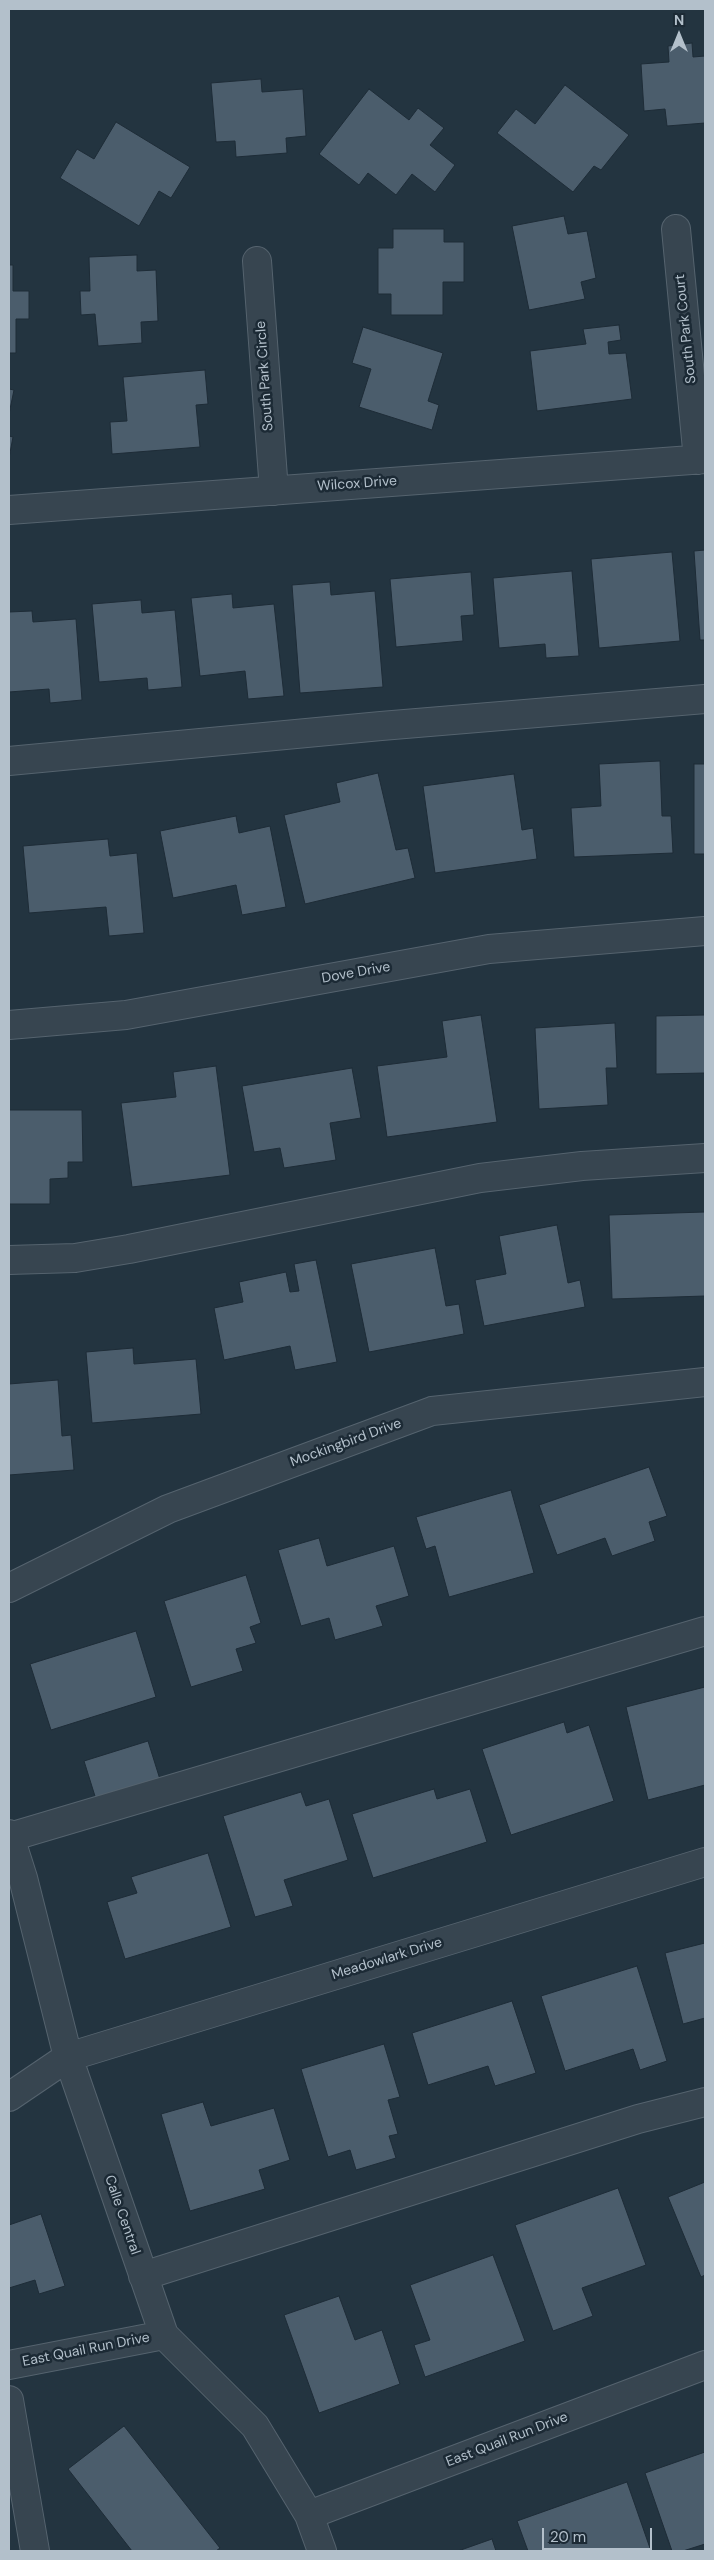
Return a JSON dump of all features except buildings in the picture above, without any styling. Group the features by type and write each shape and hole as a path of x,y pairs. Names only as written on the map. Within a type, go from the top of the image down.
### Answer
{"street":[{"name":"South Park Court","path":"676,229 702,459"},
{"name":"South Park Circle","path":"257,261 274,490"},
{"name":"Wilcox Drive","path":"9,510 702,459"},
{"path":"9,761 361,727 705,699"},
{"name":"Dove Drive","path":"9,1024 126,1015 489,949 705,931"},
{"path":"9,1260 75,1258 129,1249 480,1178 582,1166 705,1158"},
{"name":"Mockingbird Drive","path":"9,1588 168,1509 432,1411 705,1382"},
{"path":"9,1835 705,1631"},
{"name":"Calle Central","path":"9,1835 16,1880 68,2056 164,2335 255,2426 309,2515 322,2551"},
{"name":"Meadowlark Drive","path":"9,2097 68,2056 705,1862"},
{"path":"143,2276 638,2118 705,2102"},
{"name":"East Quail Run Drive","path":"9,2365 164,2335"},
{"name":"East Quail Run Drive","path":"309,2515 705,2365"},
{"path":"9,2400 35,2551"}]}
